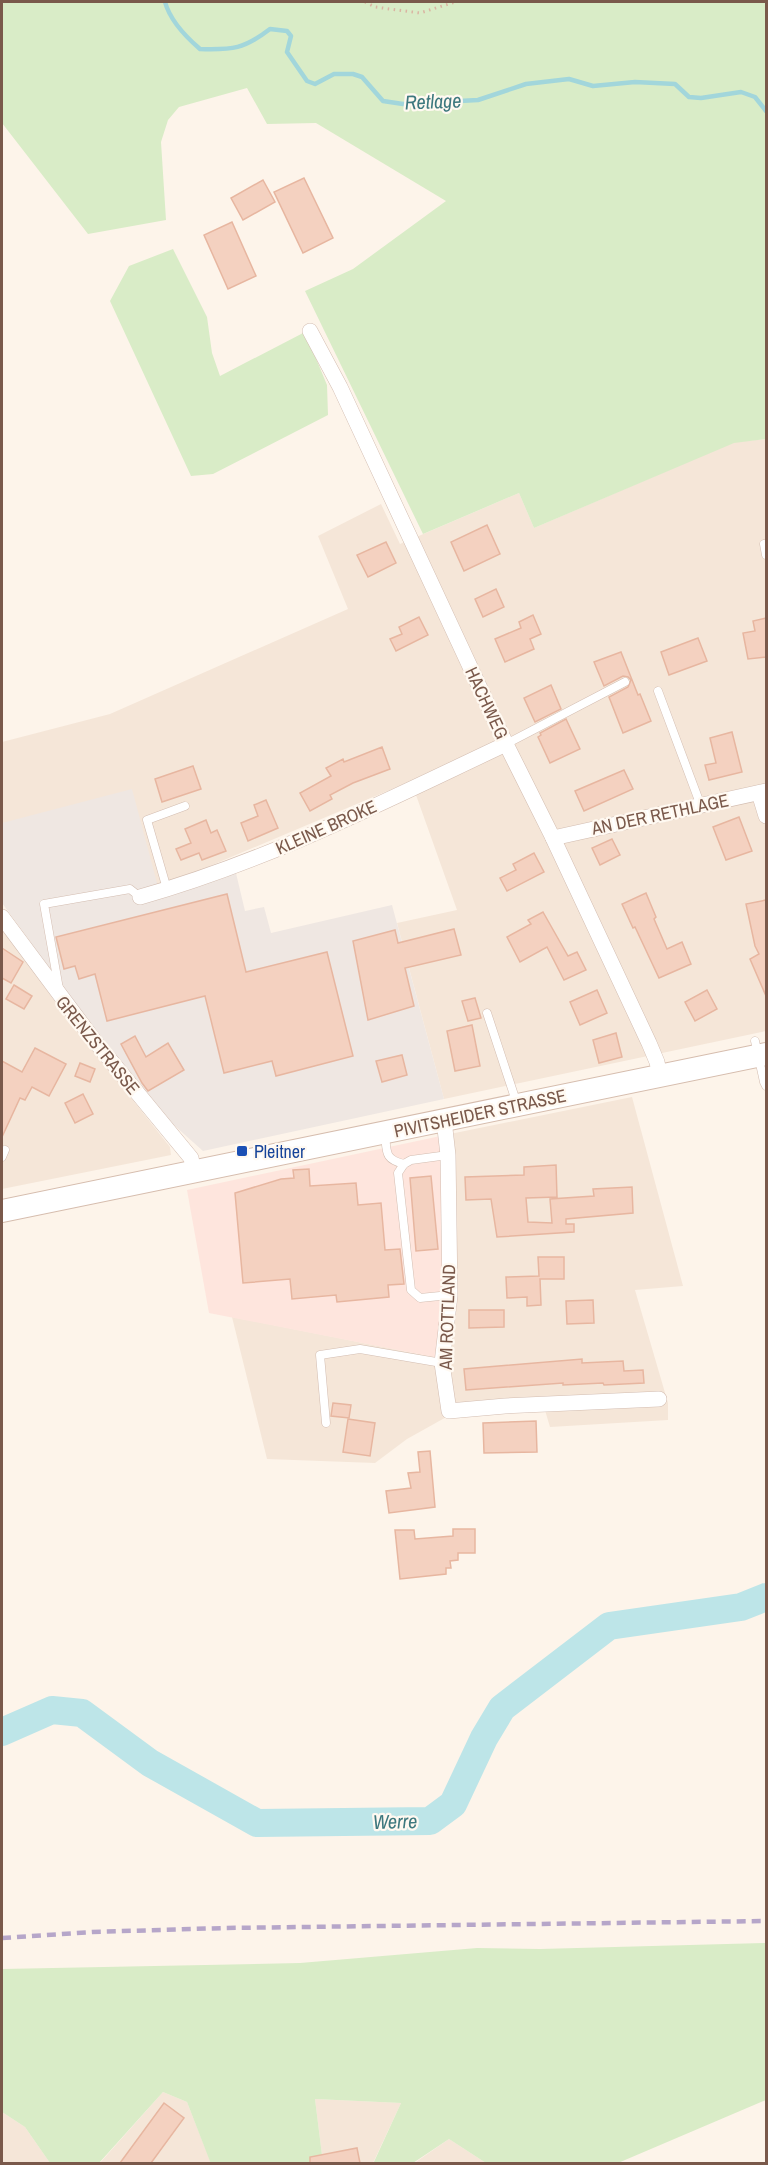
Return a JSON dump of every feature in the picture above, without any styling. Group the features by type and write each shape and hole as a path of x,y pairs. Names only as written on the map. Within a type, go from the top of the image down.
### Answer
{"main road":[{"name":"PIVITSHEIDER STRASSE","path":"2,1211 385,1133 443,1117 517,1105 660,1076 760,1050"}],"street":[{"name":"HACHWEG","path":"310,332 340,387 506,744 553,838 649,1043 660,1076"},
{"name":"KLEINE BROKE","path":"140,897 298,842 506,744"},
{"name":"AN DER RETHLAGE","path":"553,838 763,792"},
{"path":"763,792 766,816"},
{"name":"GRENZSTRASSE","path":"2,917 61,998 191,1158 194,1171"},
{"name":"AM ROTTLAND","path":"443,1117 448,1155 450,1295 442,1363 449,1412 659,1399"}],"lane":[{"path":"764,544 766,555"},
{"path":"506,744 625,682"},
{"path":"658,691 701,806"},
{"path":"167,889 147,820 185,806"},
{"path":"61,998 44,904 130,889 140,897"},
{"path":"487,1013 517,1105"},
{"path":"760,1050 766,1086"},
{"path":"385,1133 388,1156 392,1161 404,1164"},
{"path":"448,1155 411,1160 404,1164 398,1173 411,1290 420,1298 450,1295"},
{"path":"326,1424 320,1355 360,1349 442,1363"}],"path":[{"path":"365,2 375,7 420,13 454,2"}],"shaded area":[{"path":"766,439 766,1031 444,1099 397,923 457,910 411,781 158,888 2,824 2,742 110,714 348,609 318,536 381,504 400,544 519,493 534,528 734,442"},
{"path":"132,789 161,898 235,869 245,911 264,907 271,933 392,905 444,1099 203,1151 147,1101 2,903 2,823"},
{"path":"2,927 58,1006 170,1147 171,1155 2,1189"},
{"path":"632,1097 683,1286 635,1290 668,1403 668,1420 550,1427 544,1407 450,1415 407,1439 375,1463 267,1459 232,1317 449,1360 450,1134"},
{"path":"450,1134 449,1360 209,1313 187,1190"},
{"path":"163,2092 187,2102 211,2163 99,2164"},
{"path":"315,2099 401,2103 373,2163 323,2163"},
{"path":"2,2112 25,2127 50,2163 2,2163"},
{"path":"449,2139 486,2163 413,2164"}],"green space":[{"path":"2,2 766,2 766,439 734,443 534,528 519,493 423,534 305,291 353,269 446,201 316,123 267,124 247,88 179,107 168,120 161,142 166,220 88,234 2,123"},
{"path":"173,249 207,317 212,353 220,376 305,332 327,385 328,415 213,474 191,476 110,301 129,266"},
{"path":"766,1943 766,2100 618,2163 486,2163 449,2139 413,2163 373,2164 401,2103 315,2099 323,2163 211,2164 187,2102 163,2092 99,2163 50,2163 25,2127 2,2112 2,1969 300,1963 477,1948 540,1949"}],"building":[{"path":"304,178 333,238 303,253 274,192"},
{"path":"263,180 275,202 243,220 231,198"},
{"path":"232,222 256,276 228,289 204,235"},
{"path":"487,525 500,554 464,571 451,542"},
{"path":"386,542 396,563 368,577 357,555"},
{"path":"496,589 504,607 483,617 475,599"},
{"path":"533,615 541,634 530,639 534,649 505,662 495,639 521,628 519,622"},
{"path":"419,617 428,635 396,651 390,639 402,634 399,627"},
{"path":"766,618 766,657 748,659 743,633 755,631 753,621"},
{"path":"698,638 707,661 669,675 661,652"},
{"path":"621,652 651,721 623,733 609,697 628,687 631,680 623,676 604,686 594,662"},
{"path":"551,685 561,709 535,722 524,698"},
{"path":"566,719 580,749 550,763 538,737 540,733"},
{"path":"732,732 742,772 709,780 705,765 716,763 710,738"},
{"path":"382,747 390,769 353,783 330,795 332,799 310,811 300,793 331,776 326,768 343,759 344,762"},
{"path":"193,766 201,789 162,802 155,779"},
{"path":"624,770 633,789 584,811 575,791"},
{"path":"266,800 278,828 248,841 241,823 258,816 254,805"},
{"path":"739,817 752,851 726,860 713,827"},
{"path":"206,820 211,833 217,830 226,851 202,860 199,853 181,860 176,849 191,843 185,829"},
{"path":"612,839 620,855 600,865 592,848"},
{"path":"534,853 544,872 507,891 500,878 516,870 513,864"},
{"path":"646,893 667,949 682,942 691,964 659,978 622,904"},
{"path":"227,894 246,972 327,952 353,1056 276,1076 272,1061 224,1073 205,996 107,1021 95,974 79,979 75,966 64,969 56,937"},
{"path":"766,900 766,996 750,959 759,954 755,946 746,904"},
{"path":"543,912 568,956 577,952 586,970 564,980 547,947 520,962 507,937 531,924 528,920"},
{"path":"454,929 461,955 405,968 414,1006 368,1020 353,941 395,930 398,943"},
{"path":"2,948 23,962 11,983 2,978"},
{"path":"14,985 32,996 24,1009 6,999"},
{"path":"597,990 607,1013 580,1025 570,1002"},
{"path":"707,990 717,1009 695,1021 685,1002"},
{"path":"475,998 481,1018 468,1021 462,1001"},
{"path":"472,1025 480,1066 455,1071 447,1031"},
{"path":"616,1033 622,1057 599,1063 593,1040"},
{"path":"135,1036 146,1057 168,1043 184,1070 148,1091 121,1044"},
{"path":"35,1048 66,1064 49,1096 32,1087 25,1100 20,1098 2,1137 2,1061 22,1072"},
{"path":"402,1055 407,1075 382,1082 376,1061"},
{"path":"80,1063 95,1069 90,1082 75,1076"},
{"path":"83,1094 93,1114 75,1123 65,1103"},
{"path":"556,1165 557,1197 526,1198 528,1222 552,1223 550,1199 594,1196 593,1189 632,1187 633,1213 566,1219 566,1224 574,1224 574,1232 497,1237 491,1199 466,1200 465,1177 524,1175 524,1167"},
{"path":"309,1169 310,1186 356,1183 358,1205 381,1203 385,1250 400,1249 404,1284 388,1285 389,1297 337,1302 336,1295 292,1299 290,1279 243,1283 235,1193 281,1179 294,1178 293,1170"},
{"path":"431,1176 438,1249 416,1251 410,1178"},
{"path":"538,1257 564,1257 564,1279 540,1279 541,1305 527,1306 527,1297 507,1298 506,1277 539,1276"},
{"path":"593,1300 594,1323 567,1324 566,1301"},
{"path":"469,1310 504,1310 504,1327 469,1328"},
{"path":"582,1359 582,1363 623,1361 624,1371 643,1370 644,1383 563,1385 563,1383 466,1390 464,1369"},
{"path":"333,1403 351,1405 349,1418 331,1416"},
{"path":"348,1419 375,1423 370,1456 343,1452"},
{"path":"536,1421 537,1452 484,1453 483,1423"},
{"path":"430,1451 435,1507 389,1513 386,1491 411,1488 408,1473 420,1472 418,1452"},
{"path":"453,1529 475,1529 475,1553 458,1553 458,1560 450,1561 451,1568 446,1568 446,1574 400,1579 395,1530 414,1530 415,1539 453,1536"},
{"path":"164,2103 184,2118 151,2163 120,2163"},
{"path":"357,2148 360,2163 310,2163 310,2157"}],"waterway":[{"name":"Retlage","path":"165,2 179,28 200,49 238,47 253,41 270,29 287,31 291,36 287,52 307,81 315,84 334,74 353,74 362,77 383,101 403,104 478,100 526,84 569,79 593,86 635,82 675,84 689,97 701,98 741,92 755,97 766,111"},
{"name":"Werre","path":"2,1732 52,1710 82,1713 150,1763 257,1823 430,1821 453,1804 484,1738 502,1708 609,1626 741,1607 766,1597"}],"railway":[{"path":"2,1938 92,1932 225,1928 766,1921"}],"place":[{"name":"Pleitner","path":"242,1151"}]}
